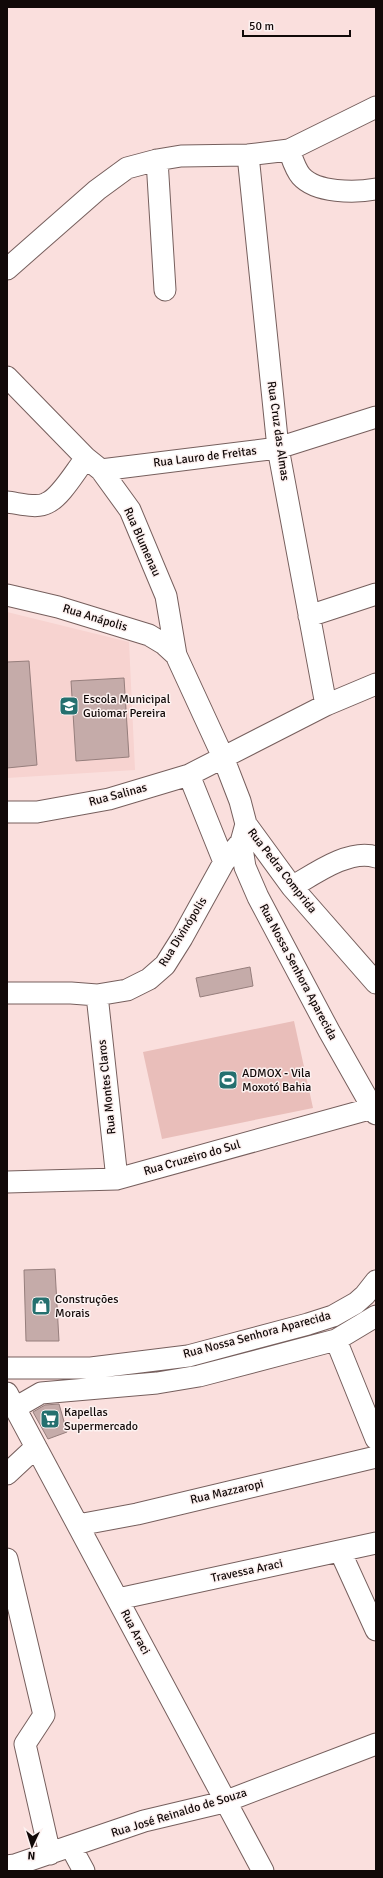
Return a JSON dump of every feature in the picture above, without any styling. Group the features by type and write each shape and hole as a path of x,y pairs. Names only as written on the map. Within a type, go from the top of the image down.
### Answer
{"street":[{"path":"7,269 97,190 127,168 157,160 181,156 248,155 289,150 376,107"},
{"path":"289,150 301,176 314,186 358,192 376,189"},
{"name":"Rua Cruz das Almas","path":"248,155 278,448 326,705"},
{"path":"157,160 165,290"},
{"name":"Rua Blumenau","path":"7,377 93,464 130,510 166,596 176,655"},
{"name":"Rua Lauro de Freitas","path":"93,464 278,448 376,417"},
{"path":"7,502 32,505 47,504 93,464"},
{"path":"309,616 376,594"},
{"name":"Rua Anápolis","path":"7,595 58,607 149,635 164,644 176,655"},
{"name":"Rua Pedra Comprida","path":"176,655 223,757 240,801 243,833 292,886 376,983"},
{"name":"Rua Salinas","path":"7,812 37,812 109,799 189,775 326,705 376,684"},
{"path":"189,775 224,862"},
{"name":"Rua Divinópolis","path":"7,993 71,993 97,995 126,990 149,979 165,965 182,938 224,862 243,833"},
{"name":"Rua Nossa Senhora Aparecida","path":"243,833 245,867 258,896 329,1031 374,1111"},
{"path":"292,886 338,861 367,854 376,857"},
{"name":"Rua Montes Claros","path":"97,995 117,1179"},
{"name":"Rua Cruzeiro do Sul","path":"7,1182 117,1179 374,1111"},
{"name":"Rua Nossa Senhora Aparecida","path":"7,1368 91,1368 188,1356 333,1316 356,1303 365,1295 376,1281"},
{"name":"Rua Nossa Senhora Aparecida","path":"11,1400 41,1393 157,1383 199,1376 336,1340 376,1316"},
{"path":"336,1340 376,1440"},
{"name":"Rua Araci","path":"11,1400 118,1599 224,1802 263,1871"},
{"path":"7,1474 36,1447"},
{"name":"Rua Mazzaropi","path":"78,1525 137,1514 376,1457"},
{"name":"Travessa Araci","path":"118,1599 376,1543"},
{"path":"340,1551 376,1630"},
{"path":"7,1559 44,1715 25,1744 50,1854"},
{"name":"Rua José Reinaldo de Souza","path":"11,1868 144,1821 224,1802 376,1744"},
{"path":"71,1847 84,1871"}],"shaded area":[{"name":"Escola Municipal Guiomar Pereira","path":"7,612 129,642 135,770 7,778"},
{"name":"ADMOX - Vila Moxotó Bahia","path":"294,1021 313,1108 162,1139 143,1052"}],"building":[{"path":"29,661 37,765 7,768 7,662"},
{"path":"124,678 129,757 76,761 71,681"},
{"path":"250,967 253,986 200,997 196,978"},
{"name":"Construções Morais","path":"55,1269 59,1341 26,1341 24,1270"},
{"name":"Kapellas Supermercado","path":"59,1404 67,1432 48,1439 33,1412 45,1405"}],"place":[{"name":"Escola Municipal Guiomar Pereira","path":"69,706"},
{"name":"ADMOX - Vila Moxotó Bahia","path":"228,1080"},
{"name":"Construções Morais","path":"41,1306"},
{"name":"Kapellas Supermercado","path":"50,1419"}]}
